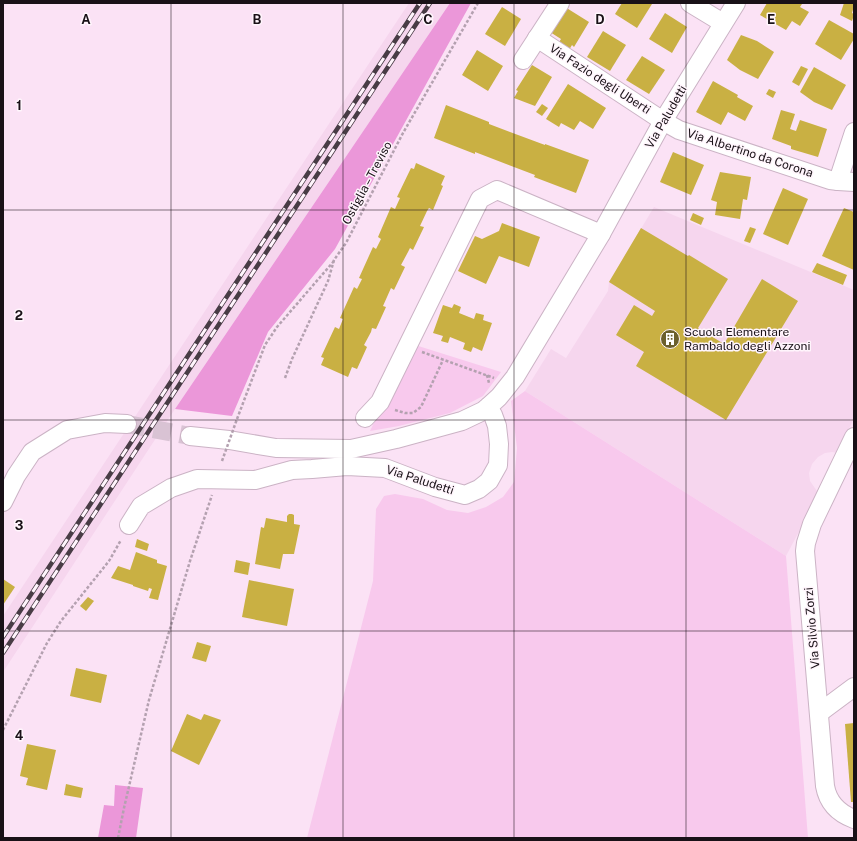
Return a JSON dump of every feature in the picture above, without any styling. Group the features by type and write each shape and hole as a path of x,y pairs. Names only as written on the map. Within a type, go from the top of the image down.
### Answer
{"street":[{"path":"523,60 560,3"},
{"path":"690,3 724,23"},
{"name":"Via Paludetti","path":"190,436 229,440 276,448 351,449 396,439 462,421 488,407 500,397 515,377 601,234 663,121 736,3"},
{"name":"Via Fazio degli Uberti","path":"537,38 663,121"},
{"name":"Via Albertino da Corona","path":"663,121 679,130 830,180 846,181 854,132"},
{"path":"365,418 380,402 480,198 497,190 601,234"},
{"name":"Via Paludetti","path":"129,525 141,506 171,488 197,479 255,480 292,470 312,468 347,466 385,468 435,487 465,495 479,489 489,481 498,465 499,444 497,426 488,407"},
{"path":"3,502 16,476 32,452 67,430 105,423 126,424"},
{"name":"Via Silvio Zorzi","path":"854,437 812,524 806,543 824,775 827,793 829,800 837,809 843,814 854,819"},
{"path":"819,712 854,687"}],"path":[{"name":"Ostiglia – Treviso","path":"285,378 328,281 334,260 346,243 403,133 478,3"},
{"path":"222,462 266,345 277,327 334,260"},
{"path":"407,347 499,378"},
{"path":"380,402 394,410 406,414 413,414 422,408 443,360"},
{"path":"118,838 149,700 190,561 212,493"},
{"path":"3,730 47,643 61,621 109,561 129,525"}],"shaded area":[{"path":"409,3 450,3 175,409 3,672 3,616"},
{"path":"450,3 471,3 335,249 268,332 232,416 175,409"},
{"path":"654,207 854,290 854,418 838,453 825,453 818,457 812,464 809,473 810,481 819,494 786,556 525,391 551,349 566,358 608,291 609,282"},
{"path":"412,344 501,372 483,396 450,413 399,426 370,431"},
{"path":"525,391 786,556 808,838 307,838 373,581 376,509 384,496 395,494 423,499 447,510 468,513 486,507 503,497 514,482 517,448 511,401"},
{"path":"115,785 143,788 136,838 98,838 104,805 114,806"}],"building":[{"path":"622,3 652,4 637,28 615,14"},
{"path":"767,3 800,3 802,4 800,7 809,12 800,26 792,21 786,30 760,15"},
{"path":"844,3 854,3 852,13 854,15 852,21 840,15"},
{"path":"502,7 521,19 505,46 485,34"},
{"path":"565,7 589,22 574,47 572,45 569,50 558,44 561,39 550,32"},
{"path":"665,13 687,27 672,53 649,39"},
{"path":"829,20 854,34 854,39 841,60 815,44"},
{"path":"603,31 626,45 610,71 587,57"},
{"path":"741,35 757,41 774,52 758,79 740,70 727,60"},
{"path":"477,50 503,66 488,91 462,75"},
{"path":"642,56 665,70 649,94 626,80"},
{"path":"532,65 552,77 535,106 514,98 518,91 516,90"},
{"path":"801,66 808,69 799,86 792,82"},
{"path":"814,67 846,85 832,110 814,102 800,92"},
{"path":"713,81 738,95 737,97 753,106 745,121 728,112 721,125 696,112"},
{"path":"568,84 606,108 593,129 580,121 574,130 561,123 559,127 546,119"},
{"path":"769,89 776,92 773,98 766,94"},
{"path":"542,104 548,108 542,116 536,112"},
{"path":"446,105 489,122 489,124 589,160 576,193 534,177 535,175 434,138"},
{"path":"781,110 795,114 790,129 796,131 800,120 827,129 818,157 791,149 791,146 772,139"},
{"path":"673,152 704,165 691,195 660,182"},
{"path":"416,163 445,176 441,185 443,186 433,210 429,208 427,211 420,226 424,227 413,250 410,248 401,265 405,267 394,290 391,288 383,306 386,307 376,329 372,328 364,345 367,347 357,369 352,367 348,377 321,365 324,358 321,357 335,327 339,329 343,319 340,318 354,287 357,289 362,279 359,278 373,247 376,249 381,239 378,237 391,207 395,209 400,198 397,197 411,168 414,169"},
{"path":"720,172 751,177 747,200 743,199 740,219 715,215 717,202 711,200"},
{"path":"783,188 808,199 788,245 763,234"},
{"path":"844,208 854,212 854,270 822,256"},
{"path":"693,213 704,218 701,225 690,220"},
{"path":"502,223 540,237 529,267 499,256 486,284 458,271 475,236 482,239 499,231"},
{"path":"750,227 756,229 750,243 744,241"},
{"name":"Scuola Elementare Rambaldo degli Azzoni","path":"641,228 728,279 698,328 724,344 762,279 798,301 726,420 636,366 644,352 616,335 634,305 652,316 655,311 609,282"},
{"path":"817,263 847,275 843,285 812,272"},
{"path":"454,304 461,307 459,313 474,319 476,313 484,315 483,320 492,323 482,351 473,347 471,352 463,349 465,343 450,337 448,343 441,341 443,336 433,333 443,305 452,308"},
{"path":"289,514 294,515 294,524 300,525 294,554 283,554 280,569 255,564 261,527 264,528 266,518 287,522 287,516"},
{"path":"137,539 149,544 147,551 135,547"},
{"path":"136,552 157,560 157,563 167,566 158,600 149,598 152,589 149,588 148,591 111,578 118,566 130,570"},
{"path":"236,560 250,563 248,575 234,572"},
{"path":"3,579 15,587 3,605"},
{"path":"249,580 294,589 287,626 242,617"},
{"path":"88,597 94,601 86,611 80,606"},
{"path":"197,642 211,646 206,662 192,658"},
{"path":"76,668 107,675 101,703 70,696"},
{"path":"187,714 201,720 204,714 221,720 199,765 171,751"},
{"path":"854,723 854,802 851,802 845,724"},
{"path":"27,744 56,750 47,790 26,785 28,778 20,776"},
{"path":"66,784 83,788 81,798 64,795"}],"tunnel":[{"path":"127,424 190,436"}],"railway":[{"path":"3,637 420,3"},
{"path":"3,653 430,3"}],"place":[{"name":"Scuola Elementare Rambaldo degli Azzoni","path":"670,339"}]}
